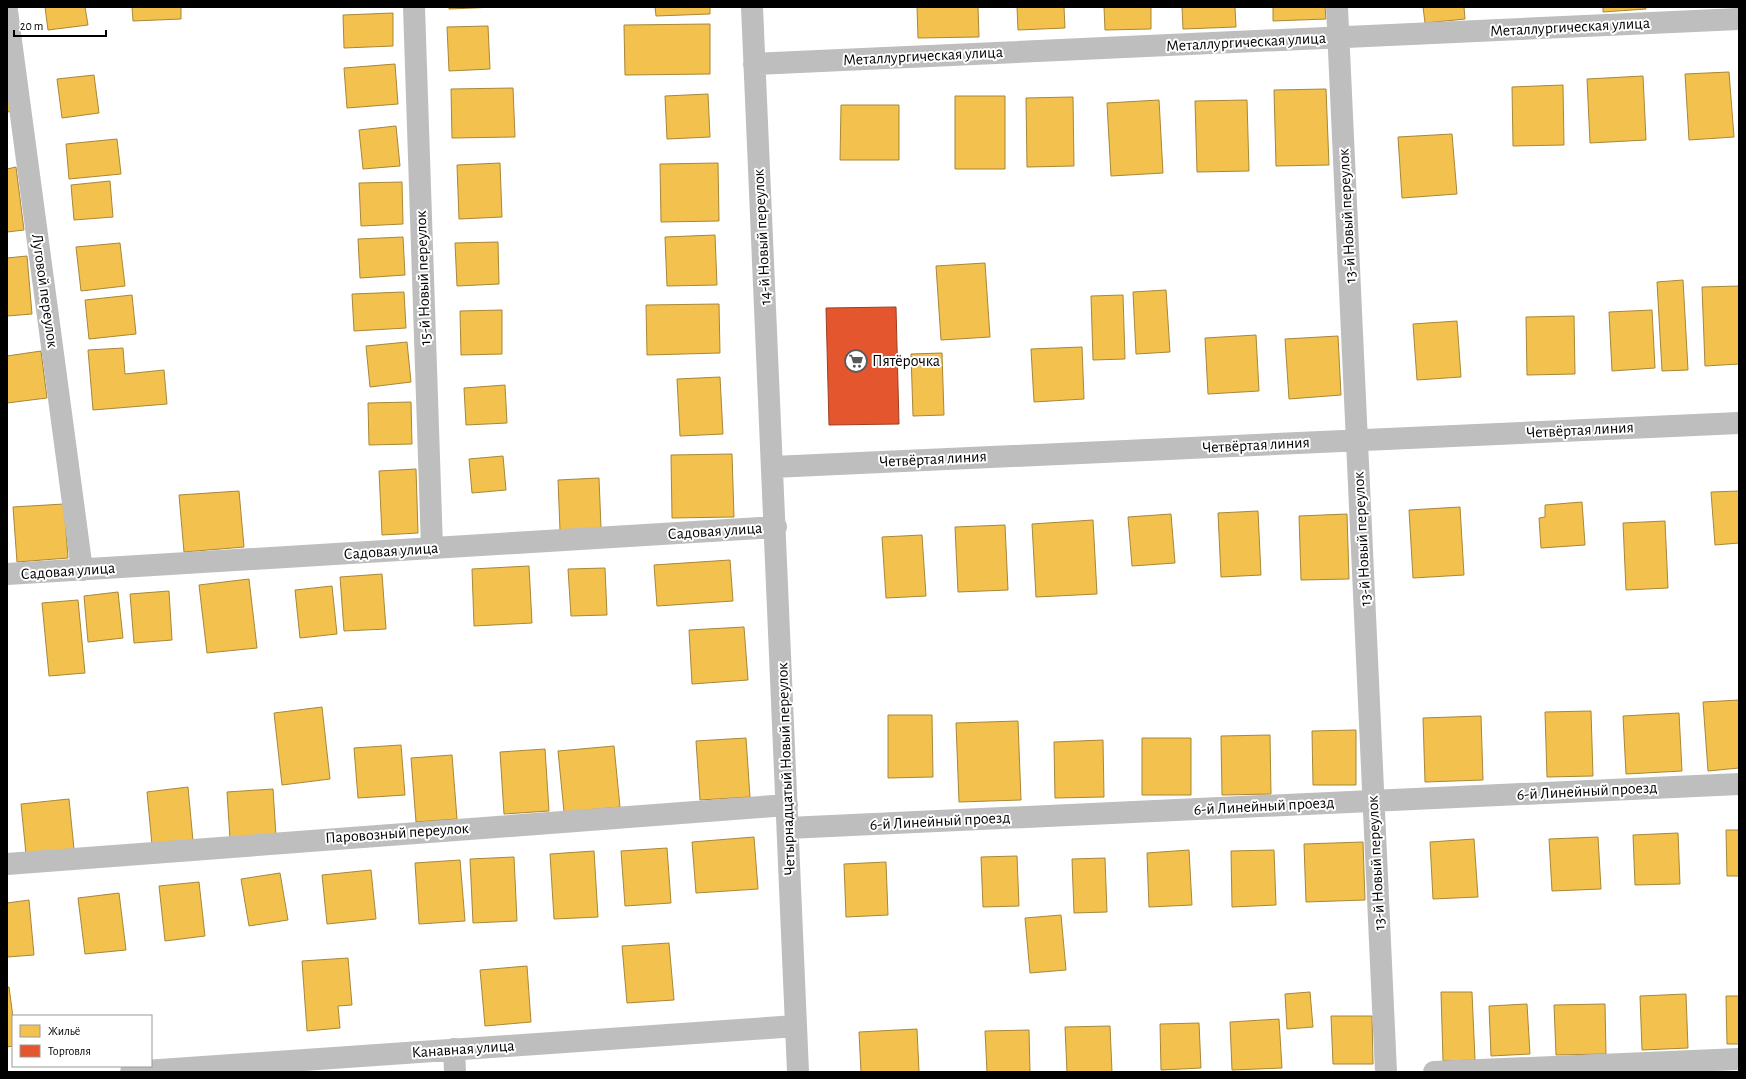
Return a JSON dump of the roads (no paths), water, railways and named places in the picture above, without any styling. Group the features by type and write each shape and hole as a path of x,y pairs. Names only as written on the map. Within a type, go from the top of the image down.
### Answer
{"street":[{"name":"15-й Новый переулок","path":"414,7 432,548"},
{"name":"14-й Новый переулок","path":"752,7 773,467"},
{"name":"13-й Новый переулок","path":"1337,7 1386,1072"},
{"name":"Луговой переулок","path":"7,11 82,570"},
{"name":"Металлургическая улица","path":"754,64 1739,19"},
{"name":"Четвёртая линия","path":"773,467 1739,423"},
{"name":"Четырнадцатый Новый переулок","path":"773,467 798,1072"},
{"name":"Садовая улица","path":"7,574 776,527"},
{"name":"6-й Линейный проезд","path":"788,828 1739,784"},
{"name":"Паровозный переулок","path":"7,864 606,817 787,805"},
{"name":"Канавная улица","path":"131,1072 796,1026"},
{"path":"454,1049 455,1072"},
{"path":"1434,1072 1739,1059"}],"place":[{"name":"Пятёрочка","path":"856,361"}]}
